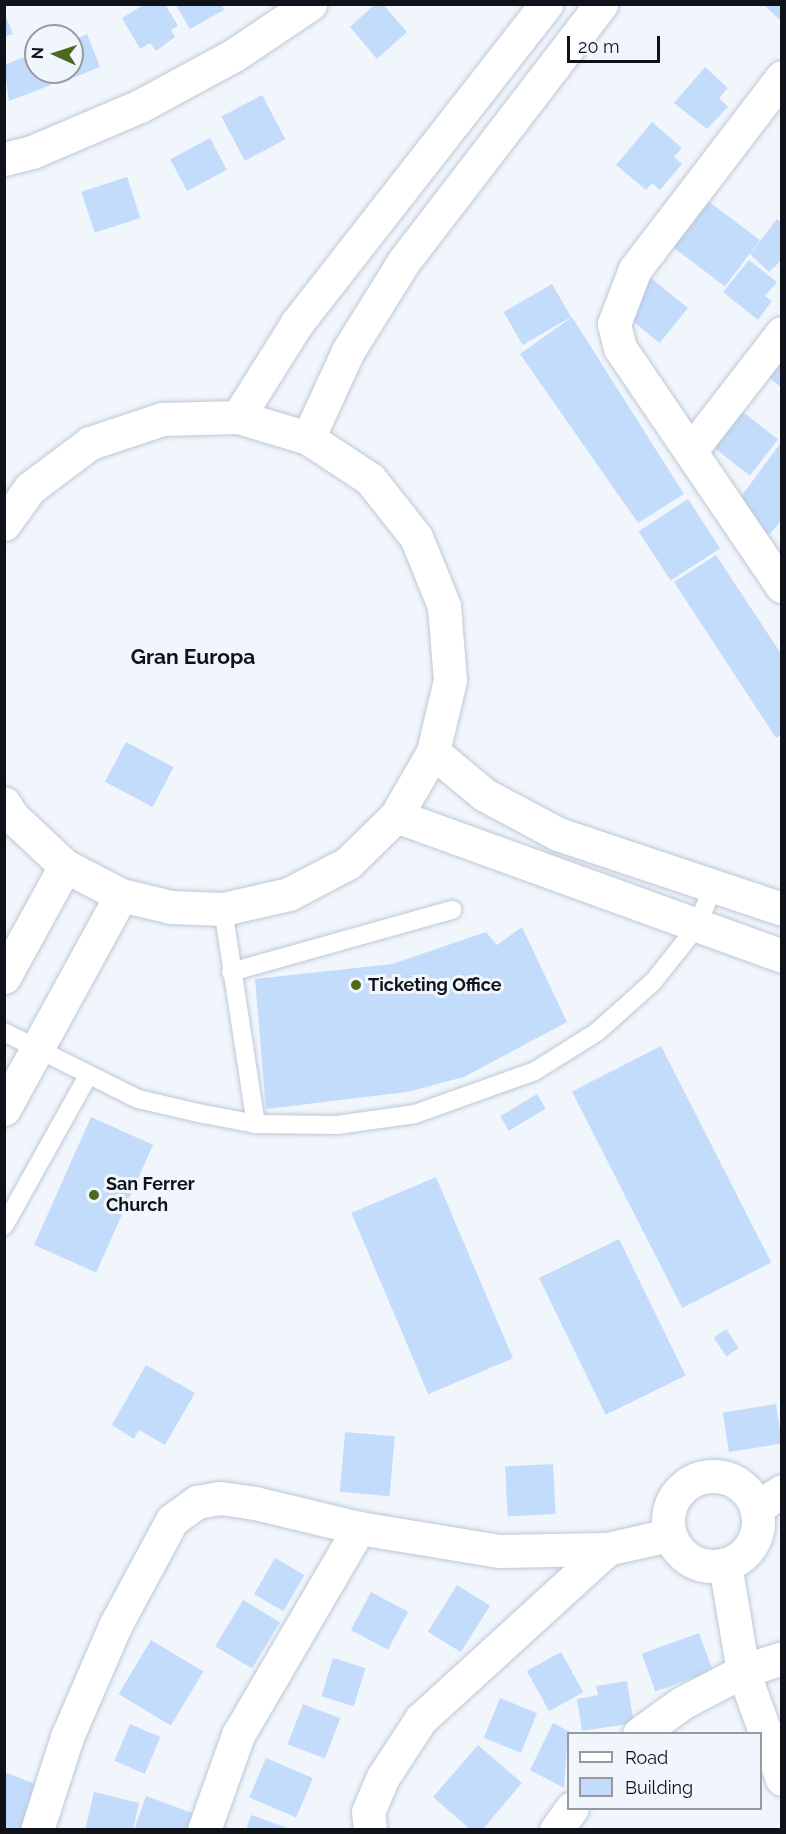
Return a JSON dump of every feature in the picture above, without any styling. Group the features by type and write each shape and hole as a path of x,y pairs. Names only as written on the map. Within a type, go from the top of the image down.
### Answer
{"street":[{"path":"4,159 32,152 140,106 234,56 310,4"},
{"path":"238,417 297,323 546,4"},
{"path":"308,438 348,351 404,261 601,4"},
{"path":"781,584 692,449 620,348 614,324 635,269 782,78"},
{"path":"692,449 782,333"},
{"path":"4,524 30,488 90,443 162,418 238,417 308,438 370,479 416,537 444,606 450,680 433,752 396,816 348,863 289,894 223,909 171,907 121,895 65,866 12,816 4,803"},
{"path":"433,752 485,795 558,834 782,909"},
{"path":"396,816 696,928 782,956"},
{"path":"4,977 65,866"},
{"path":"4,1109 121,895"},
{"path":"717,1475 735,1480 769,1499 753,1542 725,1564 691,1561 669,1535 667,1516 672,1499 683,1485 699,1477 717,1475"},
{"path":"37,1830 67,1737 111,1635 172,1521 197,1502 220,1498 359,1528 499,1551 607,1550 669,1535"},
{"path":"204,1830 238,1736 359,1528"},
{"path":"370,1830 368,1812 383,1777 422,1719 607,1550"},
{"path":"725,1564 743,1671 782,1779"},
{"path":"642,1732 682,1702 743,1671 782,1658"},
{"path":"556,1830 571,1810"}],"lane":[{"path":"4,1032 138,1099 256,1124 337,1125 415,1114 535,1071 597,1032 653,982 696,928 713,887"},
{"path":"223,909 256,1124"},
{"path":"231,972 375,935 452,910"},
{"path":"4,1226 88,1076"}],"building":[{"path":"145,4 165,4 178,26 171,30 175,37 156,51 150,43 140,49 122,18"},
{"path":"175,4 221,4 224,10 190,29"},
{"path":"375,4 383,4 407,32 377,59 350,27"},
{"path":"763,4 782,4 782,22"},
{"path":"4,12 13,34 4,37"},
{"path":"87,34 100,67 84,74 84,35"},
{"path":"24,57 24,84 51,85 9,101 4,65"},
{"path":"705,67 728,88 719,98 728,107 707,129 674,103"},
{"path":"262,95 285,139 245,161 221,117"},
{"path":"652,122 682,148 674,157 682,164 660,190 652,183 646,190 616,165"},
{"path":"210,138 227,170 187,191 170,159"},
{"path":"127,177 140,218 95,233 81,192"},
{"path":"708,201 760,240 725,286 673,247"},
{"path":"777,219 782,223 782,260 769,272 750,254"},
{"path":"749,260 777,282 765,296 772,301 758,320 723,292"},
{"path":"646,274 688,308 660,343 618,309"},
{"path":"552,284 571,317 523,345 504,312"},
{"path":"572,317 684,494 638,523 520,354"},
{"path":"782,345 782,388 761,371"},
{"path":"734,405 778,439 750,476 706,441"},
{"path":"782,441 782,520 769,535 734,506"},
{"path":"688,499 720,548 671,581 639,531"},
{"path":"716,555 782,655 782,734 776,738 674,582"},
{"path":"126,742 174,767 153,807 105,782"},
{"path":"522,927 567,1022 464,1077 407,1092 266,1109 255,979 392,964 486,932 497,945"},
{"path":"661,1046 771,1263 682,1308 572,1091"},
{"path":"537,1094 546,1109 509,1131 500,1116"},
{"name":"San Ferrer Church","path":"91,1117 153,1145 96,1273 34,1245"},
{"path":"436,1177 513,1358 428,1394 351,1213"},
{"path":"619,1239 686,1376 606,1415 539,1278"},
{"path":"726,1329 739,1348 726,1356 714,1337"},
{"path":"146,1365 195,1393 165,1445 139,1430 134,1439 112,1425"},
{"path":"776,1404 782,1444 729,1452 723,1412"},
{"path":"345,1432 395,1436 390,1496 340,1492"},
{"path":"553,1464 556,1514 508,1516 505,1467"},
{"path":"275,1558 304,1575 283,1611 254,1594"},
{"path":"457,1585 490,1606 461,1652 428,1632"},
{"path":"371,1592 408,1612 388,1650 351,1630"},
{"path":"243,1600 280,1622 252,1668 215,1646"},
{"path":"699,1633 713,1671 655,1691 642,1654"},
{"path":"151,1640 203,1671 171,1725 119,1694"},
{"path":"561,1652 583,1692 549,1711 527,1671"},
{"path":"333,1658 366,1668 354,1706 321,1696"},
{"path":"627,1681 634,1723 582,1731 577,1699 598,1695 596,1686"},
{"path":"500,1698 537,1713 521,1753 484,1738"},
{"path":"303,1704 340,1718 325,1758 288,1744"},
{"path":"553,1723 570,1732 567,1732 564,1788 530,1770"},
{"path":"130,1724 160,1737 145,1774 114,1761"},
{"path":"478,1745 522,1783 482,1830 471,1830 433,1797"},
{"path":"266,1758 313,1778 296,1818 249,1798"},
{"path":"4,1772 41,1786 32,1830 4,1830"},
{"path":"94,1792 139,1803 133,1830 85,1830"},
{"path":"146,1796 195,1814 189,1830 134,1830"},
{"path":"251,1815 291,1829 291,1830 246,1830"}],"place":[{"name":"Ticketing Office","path":"356,985"},
{"name":"San Ferrer Church","path":"94,1195"}],"district":[{"name":"Gran Europa","path":"193,657"}]}
